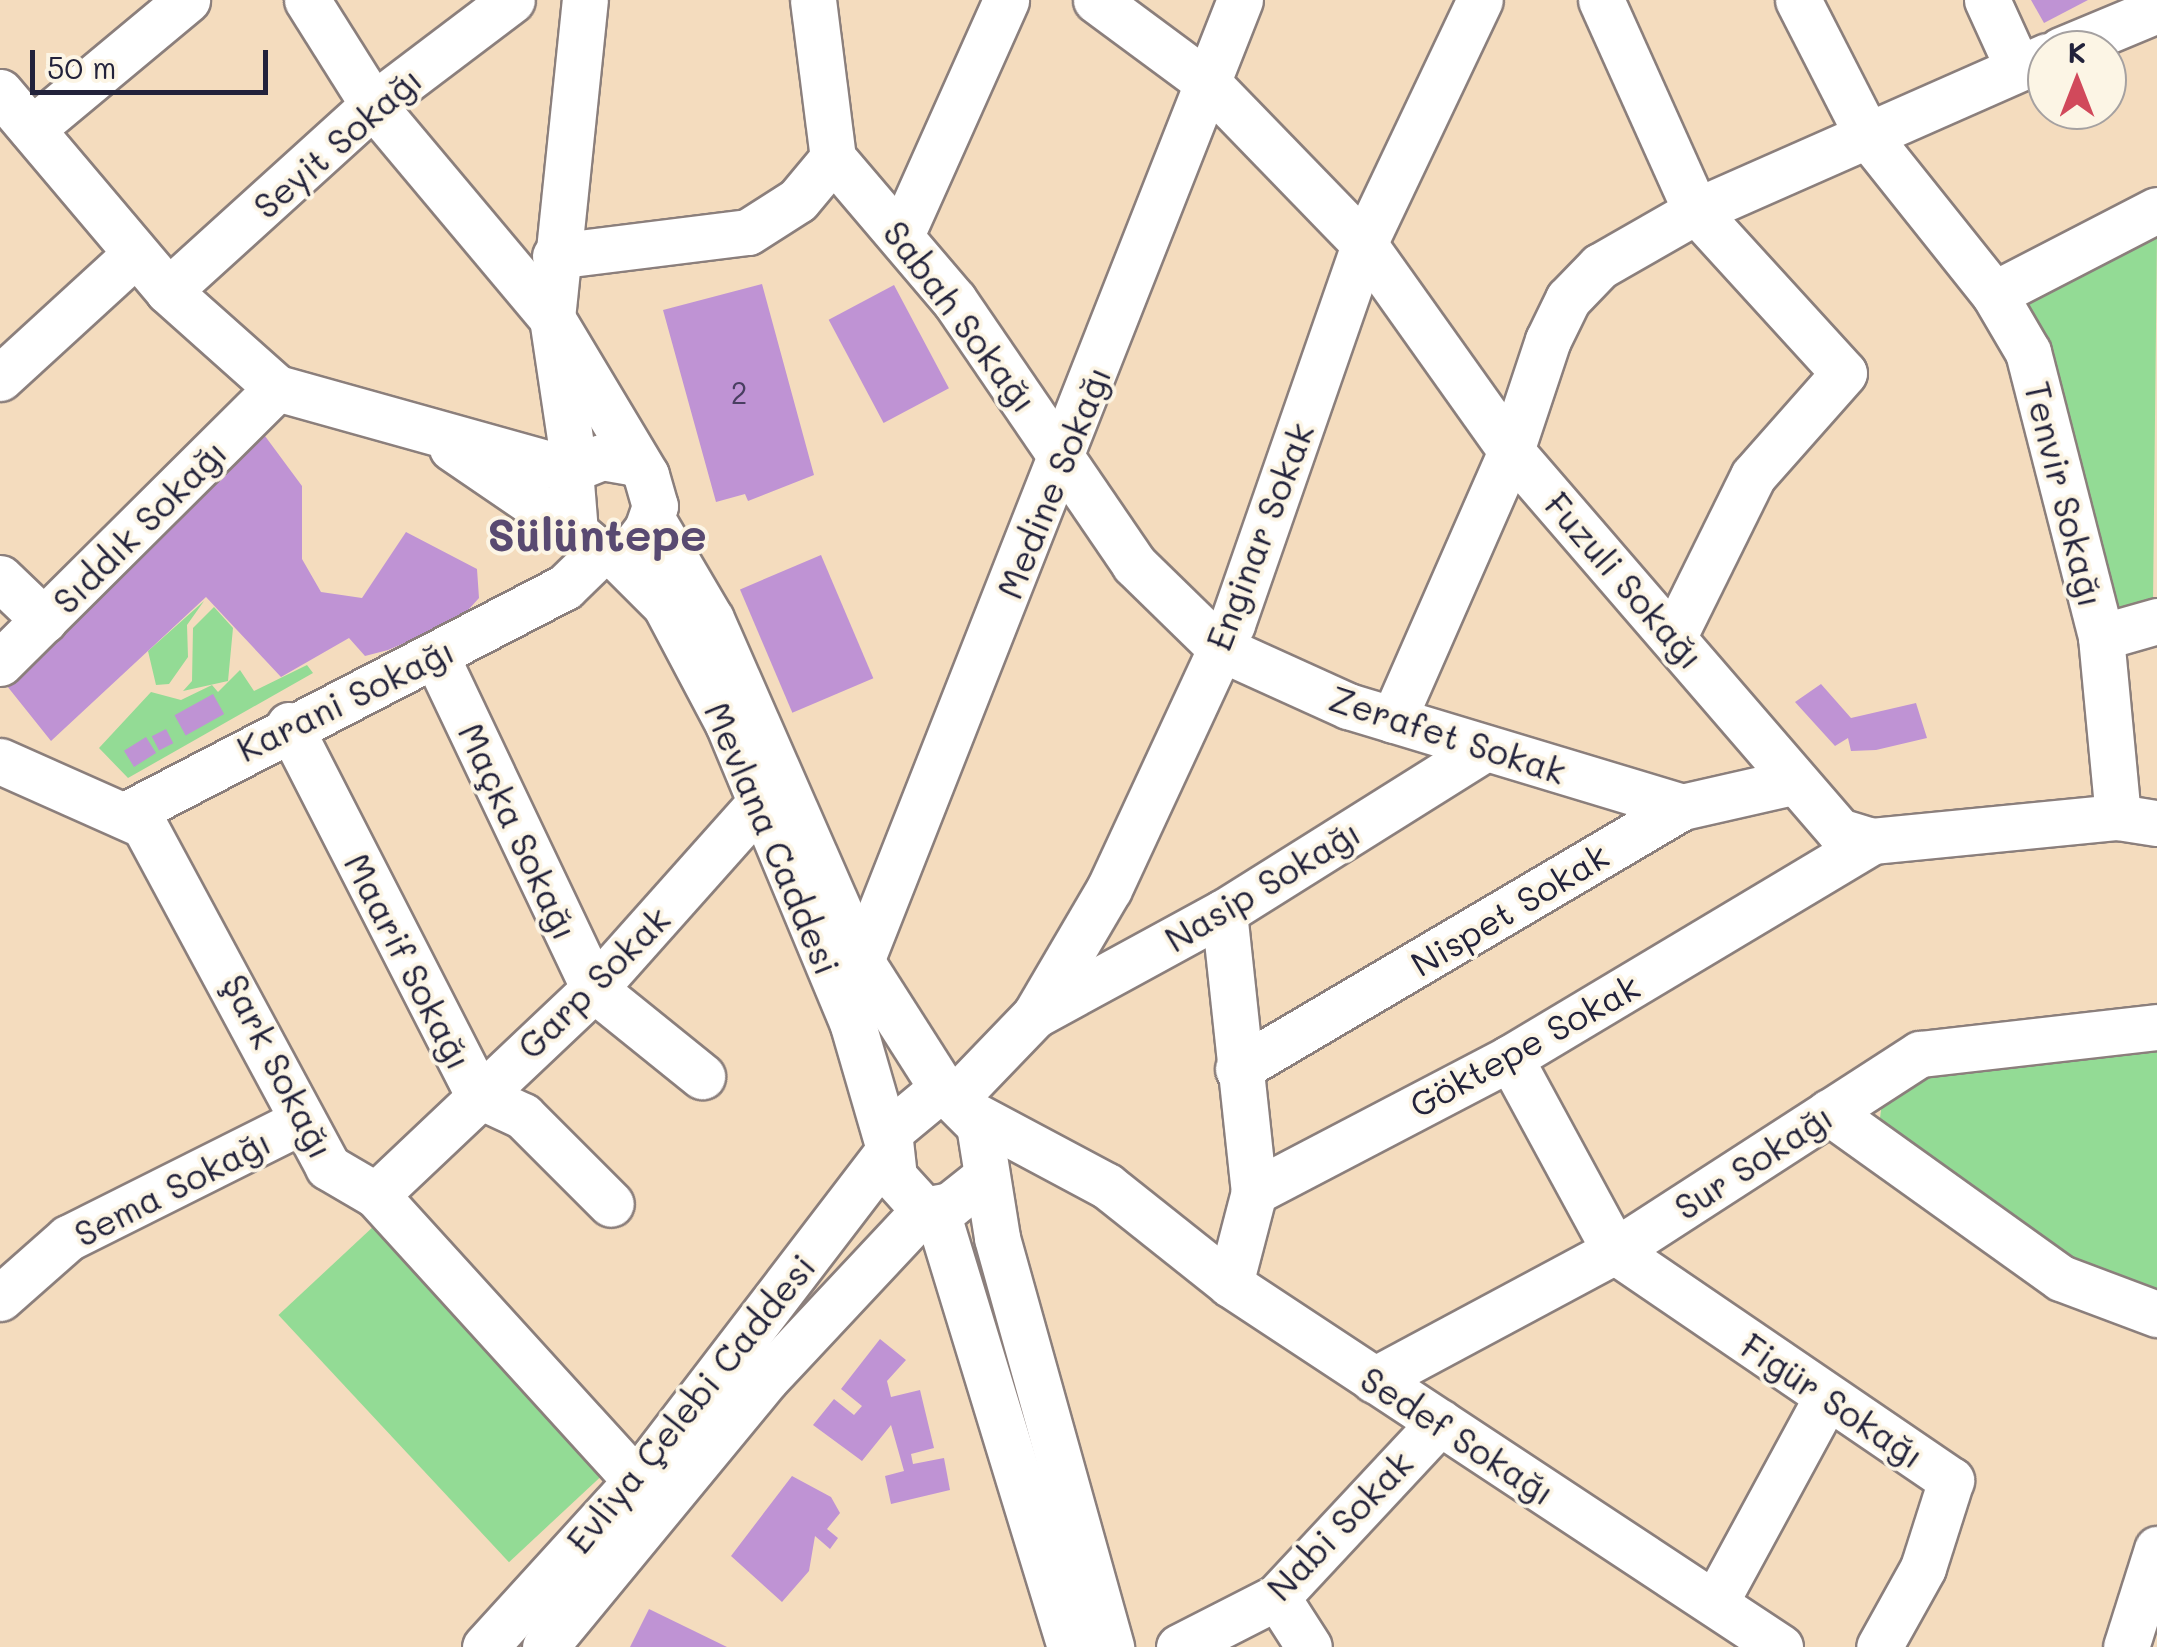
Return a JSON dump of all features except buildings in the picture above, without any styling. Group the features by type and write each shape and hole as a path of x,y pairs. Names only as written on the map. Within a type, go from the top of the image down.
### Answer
{"street":[{"path":"32,129 187,0"},
{"name":"Mevlana Caddesi","path":"307,0 373,105 552,318 652,490 652,519 737,672 861,961 969,1127 1111,1647"},
{"name":"Seyit Sokağı","path":"168,291 373,105 512,0"},
{"path":"584,0 552,318 572,468 594,547"},
{"path":"556,256 748,232 798,200 834,158 812,0"},
{"path":"902,233 1006,0"},
{"name":"Fuzuli Sokağı","path":"1096,0 1207,82 1364,244 1511,451 1676,632 1792,782 1839,831 1872,841"},
{"name":"Medine Sokağı","path":"861,961 1064,457 1240,0"},
{"name":"Enginar Sokak","path":"969,1127 1109,889 1220,648 1364,244 1480,0"},
{"path":"1601,0 1696,211 1844,373 1753,476 1676,632"},
{"name":"Tenvir Sokağı","path":"1798,0 1867,135 1994,294 2028,352 2056,436 2138,820"},
{"path":"1987,0 2027,55"},
{"path":"2109,30 2157,10"},
{"path":"1393,720 1511,451 1568,299 1600,266 1696,211 2027,64"},
{"name":"Mevlana Caddesi","path":"0,92 134,255 168,291 277,388 572,468"},
{"name":"Sabah Sokağı","path":"834,158 902,233 1064,457 1134,564 1220,648"},
{"path":"1994,294 2157,210"},
{"path":"0,378 134,255"},
{"name":"Sıddık Sokağı","path":"0,663 277,388"},
{"name":"Mevlana Caddesi","path":"422,427 594,547 665,605 759,804 853,1025 899,1186 930,1211"},
{"path":"572,468 602,457 636,464"},
{"name":"Karani Sokağı","path":"127,814 289,725 436,656 565,587 594,547 652,519"},
{"path":"0,578 44,620"},
{"path":"2101,636 2157,621"},
{"name":"Zerafet Sokak","path":"1220,648 1393,720 1682,806"},
{"name":"Maçka Sokağı","path":"436,656 594,989 702,1076"},
{"name":"Maarif Sokağı","path":"289,725 478,1095 523,1116 611,1204"},
{"name":"Nasip Sokağı","path":"1035,1015 1224,912 1485,748"},
{"name":"Şark Sokağı","path":"0,761 144,824 217,946 328,1167 376,1195 636,1481"},
{"name":"Nispet Sokak","path":"1238,1069 1682,806 1792,782"},
{"name":"Garp Sokak","path":"376,1195 594,989 759,804"},
{"path":"1872,841 2138,820"},
{"name":"Göktepe Sokak","path":"1254,1192 1510,1058 1872,841"},
{"path":"1224,912 1254,1192 1230,1284"},
{"name":"Sur Sokağı","path":"1374,1380 1615,1251 1920,1054 2157,1027"},
{"path":"1510,1058 1615,1251"},
{"path":"1829,1112 2061,1278 2157,1314"},
{"name":"Evliya Çelebi Caddesi","path":"485,1647 636,1481 887,1148 902,1113 969,1127 930,1211 766,1379 544,1647"},
{"name":"Sema Sokağı","path":"0,1298 68,1238 302,1121"},
{"name":"Sedef Sokağı","path":"969,1127 1107,1186 1140,1218 1230,1284 1780,1647"},
{"path":"930,1211 1070,1647"},
{"name":"Figür Sokağı","path":"1615,1251 1951,1480 1923,1568 1879,1647"},
{"path":"1715,1602 1828,1397"},
{"name":"Nabi Sokak","path":"1179,1647 1278,1597 1440,1422"},
{"path":"2126,1647 2157,1549"},
{"path":"1278,1597 1309,1647"}],"green space":[{"path":"2157,234 2153,605 2100,614 2073,433 2019,306"},
{"path":"204,601 187,625 188,657 169,684 156,685 148,651"},
{"path":"214,607 233,628 228,681 183,691 192,681 193,628"},
{"path":"307,665 313,673 128,778 99,748 151,692 181,700 212,685 218,692 240,670 254,691"},
{"path":"2157,1049 2157,1296 2060,1263 1879,1125 1882,1103 1930,1072"},
{"path":"375,1225 606,1472 509,1562 278,1315"}],"district":[{"name":"Sülüntepe","path":"597,534"}]}
